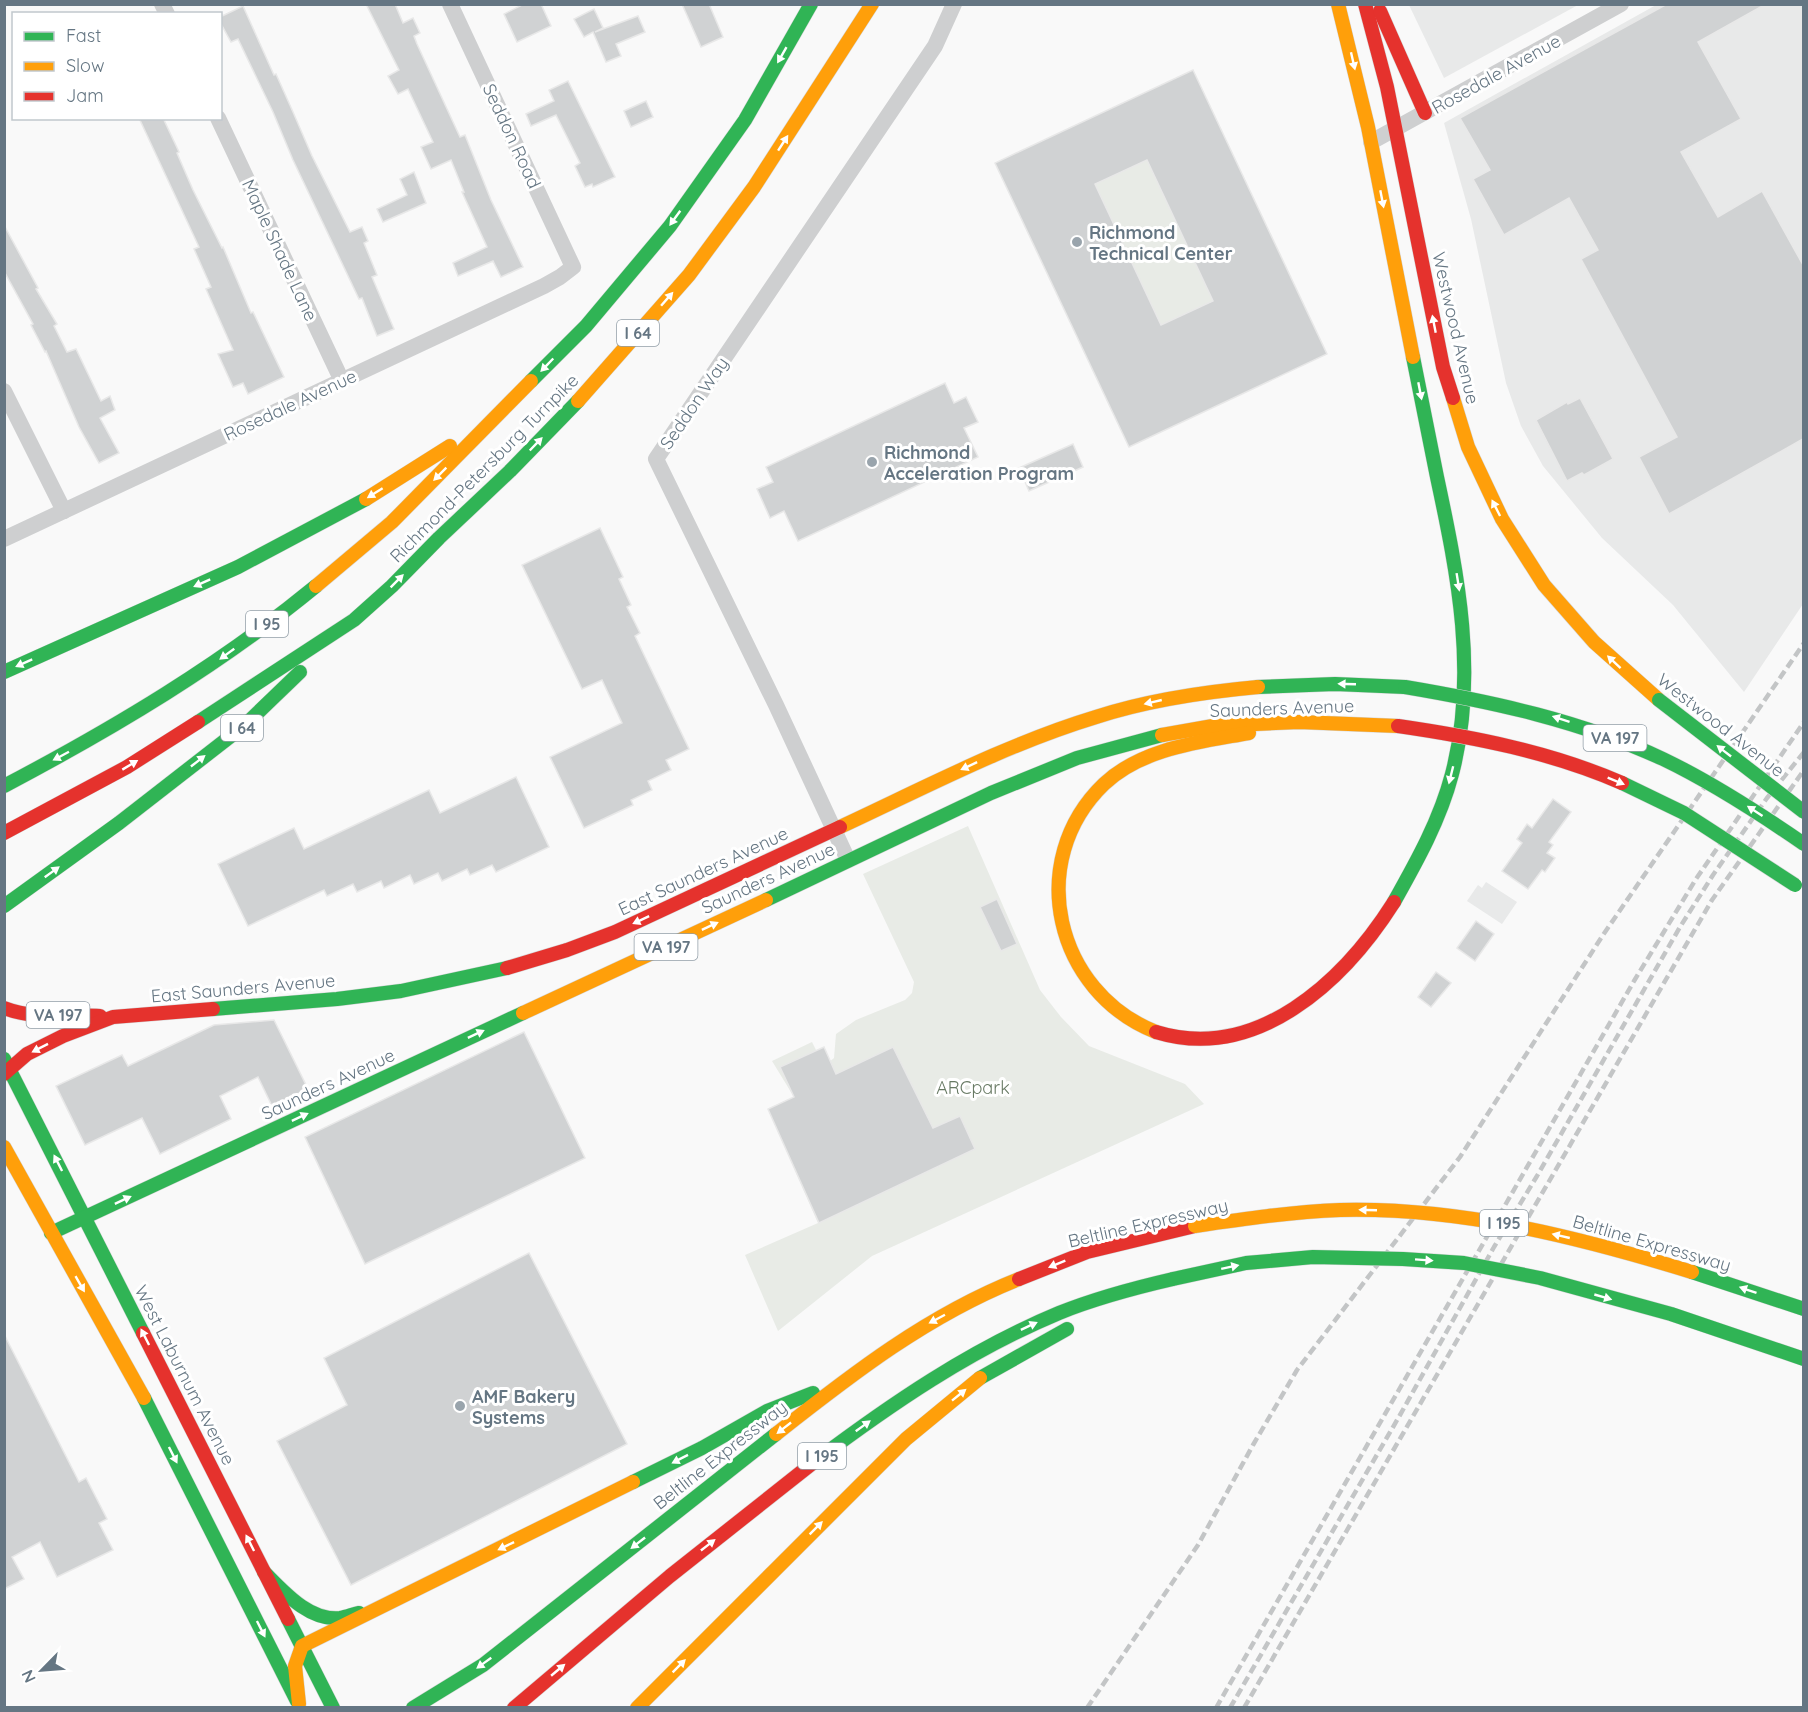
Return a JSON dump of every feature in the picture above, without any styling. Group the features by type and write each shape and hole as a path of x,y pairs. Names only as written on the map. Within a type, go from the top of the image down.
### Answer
{"main road":[{"name":"Richmond-Petersburg Turnpike","path":"4,786 82,745 206,669 289,608 392,522 586,326 670,226 745,120 811,4"},
{"name":"Richmond-Petersburg Turnpike","path":"4,833 127,767 252,688 354,620 392,586 580,399 688,275 754,187 872,4"},
{"path":"1299,722 1173,748 1143,758 1103,782 1078,816 1062,854 1058,877 1058,905 1064,934 1075,960 1091,986 1110,1006 1131,1022 1170,1037 1209,1040 1254,1031 1292,1012 1346,963 1384,917 1410,874 1432,830 1445,798 1452,772 1463,714 1466,680 1464,620 1371,142 1338,4"},
{"name":"Westwood Avenue","path":"1365,4 1396,129 1443,367 1468,447 1483,483 1512,536 1544,585 1594,642 1659,700 1803,813"},
{"path":"1377,4 1425,113"},
{"name":"I 64","path":"4,672 238,567 366,499 496,418"},
{"name":"I 64","path":"4,906 119,823 245,725 354,620"},
{"name":"East Saunders Avenue","path":"6,1067 27,1054 78,1030 113,1017 369,996 434,986 490,973 567,950 615,932 1026,741 1066,726 1130,707 1194,694 1260,686 1343,684 1405,687 1455,694 1525,709 1578,725 1639,748 1723,790 1803,844"},
{"name":"Saunders Avenue","path":"51,1233 991,793 1077,758 1155,736 1247,723 1299,722 1398,726 1443,731 1509,746 1545,755 1594,772 1651,796 1735,843 1799,888"},
{"name":"VA 197","path":"4,1008 32,1016 79,1014 113,1017"},
{"name":"West Laburnum Avenue","path":"6,1067 85,1217 333,1707"},
{"path":"4,1147 133,1377 300,1706"},
{"name":"Beltline Expressway","path":"413,1707 483,1665 846,1379 918,1329 989,1292 1087,1252 1194,1226 1262,1216 1362,1210 1459,1217 1504,1223 1674,1265 1803,1309"},
{"name":"I 195","path":"514,1707 693,1556 808,1466 908,1392 986,1346 1073,1306 1134,1286 1246,1263 1313,1257 1464,1263 1540,1278 1671,1314 1803,1359"},
{"path":"1098,1314 1173,1278"},
{"path":"637,1707 906,1438 977,1380 1077,1324"},
{"path":"300,1706 295,1666 302,1646 702,1448 767,1411 846,1379"},
{"path":"264,1572 300,1606 317,1614 340,1618 380,1608"}],"street":[{"name":"Seddon Road","path":"450,4 573,267"},
{"name":"Seddon Way","path":"848,860 776,705 656,459 935,46 954,4"},
{"name":"Rosedale Avenue","path":"1371,142 1621,4"},
{"name":"Maple Shade Lane","path":"219,120 342,381"},
{"name":"Rosedale Avenue","path":"4,539 543,286 573,267"},
{"path":"4,391 64,511"}],"shaded area":[{"path":"1409,5 1578,5 1444,78"},
{"path":"1656,5 1803,5 1803,604 1744,692 1673,605 1602,538 1543,466 1521,426 1506,383 1471,219 1444,123"},
{"path":"1486,882 1517,902 1502,924 1467,901 1478,885 1482,888"}],"green space":[{"path":"1147,160 1213,301 1161,325 1095,184"},
{"name":"ARCpark","path":"968,826 1040,990 1061,1017 1089,1046 1185,1084 1204,1104 872,1256 778,1331 745,1255 818,1223 768,1109 794,1097 772,1061 812,1042 824,1066 834,1058 836,1034 856,1020 905,1000 912,993 914,982 863,874"}],"building":[{"path":"366,4 395,4 403,23 413,18 420,33 414,36 417,44 460,137 465,135 491,200 523,267 501,277 493,261 458,276 453,263 487,247 462,192 464,192 451,160 431,169 421,147 433,142 408,89 398,94 388,76 399,70"},
{"path":"524,4 541,4 551,26 517,42 504,14"},
{"path":"682,4 709,4 723,37 701,47"},
{"path":"1667,4 1766,4 1698,42 1741,119 1681,152 1718,217 1762,191 1803,265 1803,439 1669,514 1639,457 1677,437 1581,259 1598,250 1569,198 1504,235 1473,179 1490,170 1460,118"},
{"path":"243,6 312,156 350,232 362,227 368,241 364,243 377,275 372,277 394,329 377,336 362,298 359,299 238,39 231,42 222,26 222,16"},
{"path":"594,9 603,28 595,32 638,16 645,32 616,44 621,56 606,62 593,32 584,37 574,19"},
{"name":"Richmond Technical Center","path":"1193,70 1327,354 1129,447 995,163","holes":["1147,160 1213,301 1161,325 1095,184"]},
{"path":"568,81 615,177 593,187 592,184 585,187 575,166 580,163 556,115 531,126 526,114 554,101 549,90"},
{"path":"646,101 653,117 631,127 624,111"},
{"path":"140,120 164,120 193,190 223,247 251,313 253,312 284,377 248,394 243,383 233,387 218,354 233,350 206,289 211,287 194,249 199,247"},
{"path":"414,172 426,203 383,222 377,209 407,195 400,179"},
{"path":"4,225 38,288 36,289 57,324 54,326 67,352 76,349 101,401 110,396 115,410 100,418 119,453 99,463 79,427 46,351 31,325 33,324 4,271"},
{"name":"Richmond Acceleration Program","path":"945,383 954,403 966,397 978,422 964,428 978,457 798,541 784,511 770,518 757,489 773,482 766,467"},
{"path":"1580,398 1613,459 1584,475 1582,473 1567,481 1536,420 1567,402 1568,404"},
{"path":"1073,444 1083,467 1029,491 1019,468"},
{"path":"600,528 623,577 619,579 631,605 627,607 640,633 635,636 689,749 666,760 671,770 648,781 652,790 631,800 633,805 584,828 550,757 622,723 602,680 582,689 522,565"},
{"path":"516,777 549,847 496,872 492,865 470,875 467,869 442,881 438,873 414,884 410,875 384,888 381,881 357,892 353,884 327,896 324,890 248,926 218,864 294,828 304,849 429,790 440,813"},
{"path":"1553,799 1571,812 1549,842 1553,845 1547,853 1555,858 1545,872 1542,870 1528,889 1502,871 1522,843 1517,839 1527,824 1532,828"},
{"path":"997,899 1017,944 1001,951 980,907"},
{"path":"1476,921 1494,934 1475,961 1457,948"},
{"path":"1436,972 1451,983 1431,1007 1418,997"},
{"path":"274,1020 308,1089 272,1106 258,1077 220,1096 231,1119 160,1154 142,1118 85,1145 56,1086 122,1055 128,1066 214,1025"},
{"path":"524,1032 585,1158 365,1264 305,1137"},
{"path":"824,1047 836,1074 893,1047 933,1128 960,1116 975,1149 819,1223 768,1109 794,1097 780,1067"},
{"path":"529,1253 627,1444 351,1585 277,1441 347,1405 324,1358"},
{"path":"4,1334 79,1482 86,1478 107,1519 99,1523 113,1550 57,1577 40,1542 12,1557 24,1579 4,1589"}],"railway":[{"path":"1087,1708 1198,1545 1297,1370 1460,1157 1603,935 1804,643"},
{"path":"1216,1708 1634,981 1696,879 1804,722"},
{"path":"1230,1708 1680,927 1767,798 1804,752"},
{"path":"1244,1708 1712,900 1804,770"}],"traffic: fast":[{"path":"531,381 586,326 670,226 745,120 811,4"},
{"path":"1394,902 1427,840 1447,791 1460,737 1464,700 1464,662 1458,588 1413,357"},
{"path":"198,722 354,620 510,471 578,401"},
{"path":"4,672 238,567 366,499"},
{"path":"4,786 165,694 280,615 316,586"},
{"path":"4,906 119,823 245,725 300,672"},
{"path":"1258,687 1335,684 1405,687"},
{"path":"1405,687 1537,714 1632,746 1682,768 1718,788 1804,844"},
{"path":"1659,700 1804,812"},
{"path":"766,900 991,793 1077,758 1162,735"},
{"path":"1622,783 1684,813 1795,885"},
{"path":"213,1009 337,999 401,991 507,968"},
{"path":"51,1233 523,1013"},
{"path":"4,1059 143,1333"},
{"path":"1173,1279 1246,1263 1313,1257 1464,1263 1540,1278 1671,1314 1804,1359"},
{"path":"1692,1272 1804,1309"},
{"path":"814,1462 902,1399 994,1344 1059,1313 1115,1294 1173,1279"},
{"path":"980,1378 1067,1329"},
{"path":"633,1482 702,1448 767,1411 813,1393"},
{"path":"144,1398 297,1701"},
{"path":"413,1708 483,1665 776,1434"},
{"path":"264,1572 298,1604 318,1615 340,1618 359,1613"},
{"path":"288,1619 333,1708"}],"traffic: slow":[{"path":"578,401 689,275 754,187 872,4"},
{"path":"1338,4 1368,127 1413,357"},
{"path":"316,586 392,522 531,381"},
{"path":"1453,398 1468,447 1502,519 1544,585 1594,642 1659,700"},
{"path":"366,499 450,446"},
{"path":"840,827 966,768 1063,728 1156,701 1258,687"},
{"path":"1162,735 1213,726 1299,722 1398,726"},
{"path":"1156,1032 1121,1013 1094,987 1074,956 1062,922 1059,886 1064,850 1079,815 1104,784 1119,772 1136,762 1172,748 1249,733"},
{"path":"523,1013 766,900"},
{"path":"4,1147 144,1398"},
{"path":"1195,1226 1267,1216 1340,1210 1385,1210 1430,1214 1474,1219 1562,1236 1692,1272"},
{"path":"776,1434 862,1368 922,1328 953,1310 1019,1279"},
{"path":"637,1708 906,1439 980,1378"},
{"path":"299,1704 295,1666 302,1646 633,1482"}],"traffic: jam":[{"path":"1365,4 1387,87 1443,367 1453,398"},
{"path":"1380,11 1425,113"},
{"path":"4,833 127,767 198,722"},
{"path":"1398,726 1455,735 1540,754 1622,783"},
{"path":"507,968 567,950 615,932 840,827"},
{"path":"1156,1032 1193,1039 1229,1036 1263,1025 1294,1008 1323,986 1374,932 1394,902"},
{"path":"4,1008 27,1014 100,1016"},
{"path":"4,1074 27,1054 63,1036 113,1017 213,1009"},
{"path":"1019,1279 1087,1252 1195,1226"},
{"path":"143,1333 288,1619"},
{"path":"514,1708 670,1576 814,1462"}],"place":[{"name":"Richmond Technical Center","path":"1077,242"},
{"name":"Richmond Acceleration Program","path":"872,462"},
{"name":"AMF Bakery Systems","path":"460,1406"}]}
